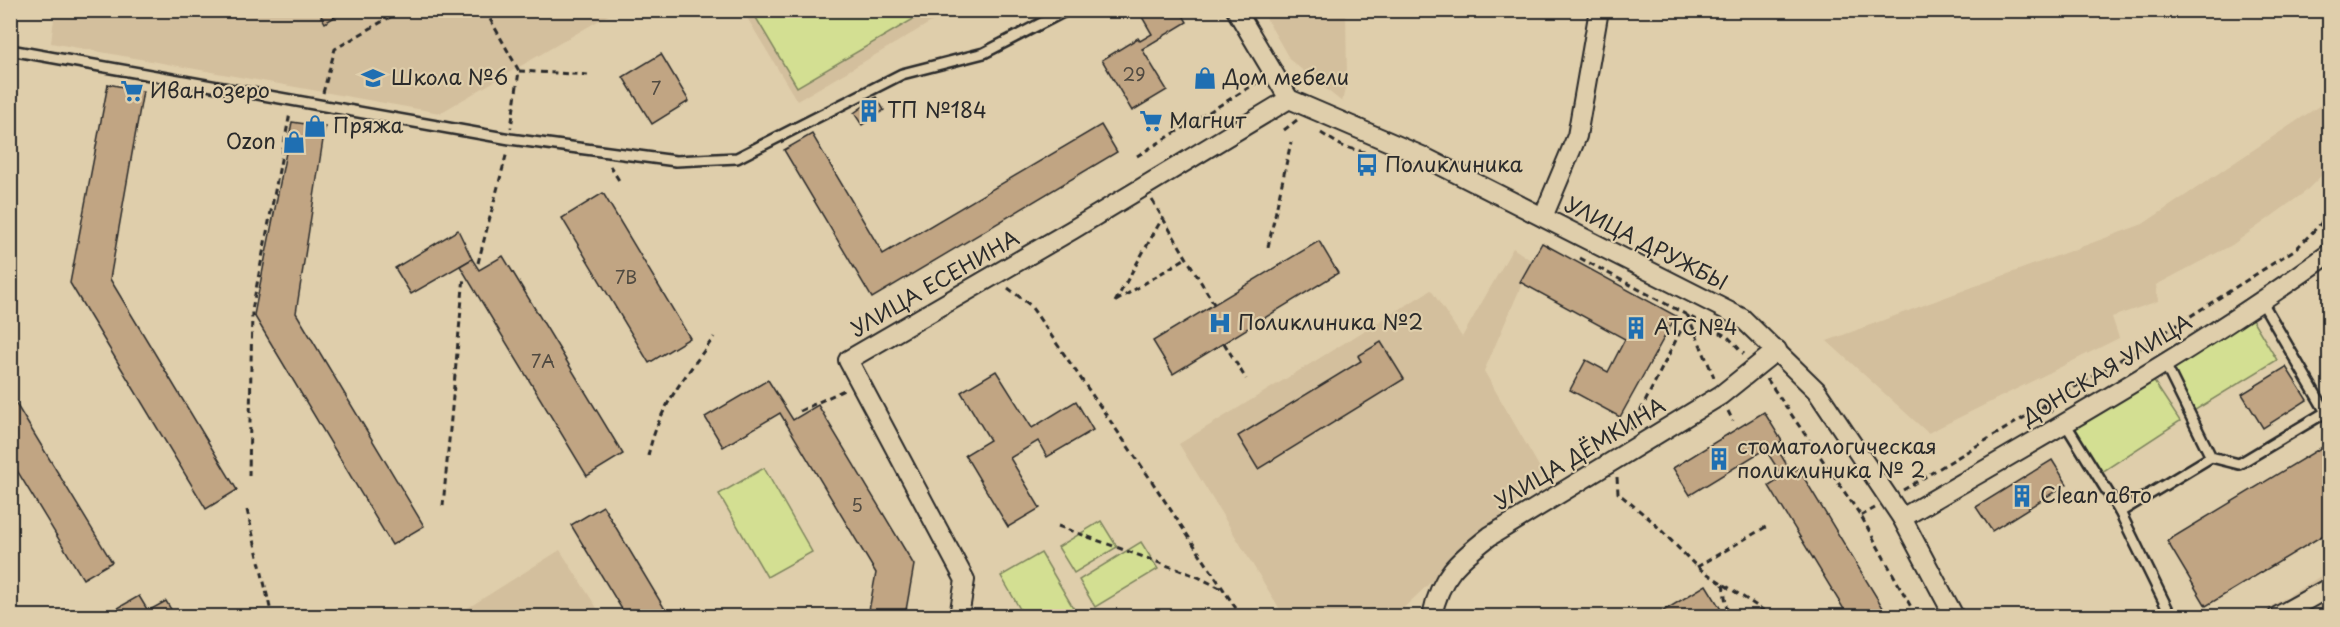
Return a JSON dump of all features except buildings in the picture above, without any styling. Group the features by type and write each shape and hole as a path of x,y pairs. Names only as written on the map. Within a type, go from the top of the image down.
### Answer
{"street":[{"path":"1236,10 1286,101"},
{"path":"1543,217 1577,136 1599,10"},
{"name":"УЛИЦА ЕСЕНИНА","path":"959,616 965,580 848,360 1286,101"},
{"name":"УЛИЦА ДРУЖБЫ","path":"1286,101 1422,156 1742,318 1816,390 1902,518 1954,616"},
{"name":"ДОНСКАЯ УЛИЦА","path":"1902,518 2065,423 2262,302 2330,253"},
{"name":"УЛИЦА ДЁМКИНА","path":"1432,616 1437,591 1460,560 1490,536 1721,395 1777,350"},
{"path":"2278,616 2330,587"}],"lane":[{"path":"10,50 510,139 676,161 737,158 902,74 984,53 1067,10"},
{"path":"2120,512 2211,457 2239,464 2326,412 2262,302"},
{"path":"2164,362 2211,457"},
{"path":"2065,423 2120,512 2171,616"}],"path":[{"path":"319,106 335,49 402,10"},
{"path":"519,71 590,75"},
{"path":"1252,72 1262,88"},
{"path":"1137,156 1258,82"},
{"path":"249,476 252,310 292,101"},
{"path":"1286,101 1297,120 1306,125"},
{"path":"1284,130 1297,120"},
{"path":"1315,130 1342,146 1375,155"},
{"path":"1268,247 1291,142"},
{"path":"1144,186 1214,304"},
{"path":"1861,516 2150,342 2297,248 2330,214"},
{"path":"1163,218 1115,302 1186,258"},
{"path":"1574,254 1728,337 1779,393 1861,516 1916,616"},
{"path":"443,506 464,276"},
{"path":"992,276 1029,305 1147,474 1241,616"},
{"path":"1688,316 1733,421"},
{"path":"1688,316 1615,460 1618,493 1652,521 1697,567 1772,616"},
{"path":"648,456 654,427 670,398 714,337"},
{"path":"1224,343 1246,379"},
{"path":"800,411 860,382"},
{"path":"247,510 272,616"},
{"path":"1697,567 1769,525"},
{"path":"1058,526 1197,576 1223,590"},
{"path":"1723,584 1728,616"}],"shaded area":[{"name":"Школа №6","path":"55,11 615,11 440,113 51,43"},
{"path":"743,11 927,11 933,21 797,101"},
{"path":"1262,11 1346,11 1347,80 1342,102 1290,60"},
{"path":"2328,100 2329,168 2305,192 2232,245 2156,285 2158,301 2112,317 2119,338 1928,433 1827,341 2143,224"},
{"path":"1513,248 1532,261 1484,371 1544,475 1395,616 1284,616 1179,444 1431,290 1462,337"},
{"path":"560,550 602,616 454,616 471,606"},
{"path":"2329,571 2329,616 2255,616"}],"green space":[{"path":"913,10 917,17 797,87 752,11"},
{"path":"2249,314 2277,360 2192,412 2164,367"},
{"path":"2151,377 2180,421 2096,476 2067,431"},
{"path":"764,468 812,552 767,577 719,494"},
{"path":"1101,521 1117,547 1074,573 1058,547"},
{"path":"1141,542 1158,569 1095,607 1079,580"},
{"path":"1041,553 1078,616 1024,616 1001,576"}],"place":[{"name":"Школа №6","path":"373,78"},
{"name":"Дом мебели","path":"1205,78"},
{"name":"Иван озеро","path":"132,91"},
{"name":"ТП №184","path":"869,111"},
{"name":"Магнит","path":"1151,121"},
{"name":"Пряжа","path":"315,126"},
{"name":"Ozon","path":"294,142"},
{"name":"Поликлиника","path":"1367,165"},
{"name":"Поликлиника №2","path":"1220,323"},
{"name":"АТС№4","path":"1636,328"},
{"name":"стоматологическая поликлиника № 2","path":"1719,459"},
{"name":"Сlean авто","path":"2022,496"}]}
